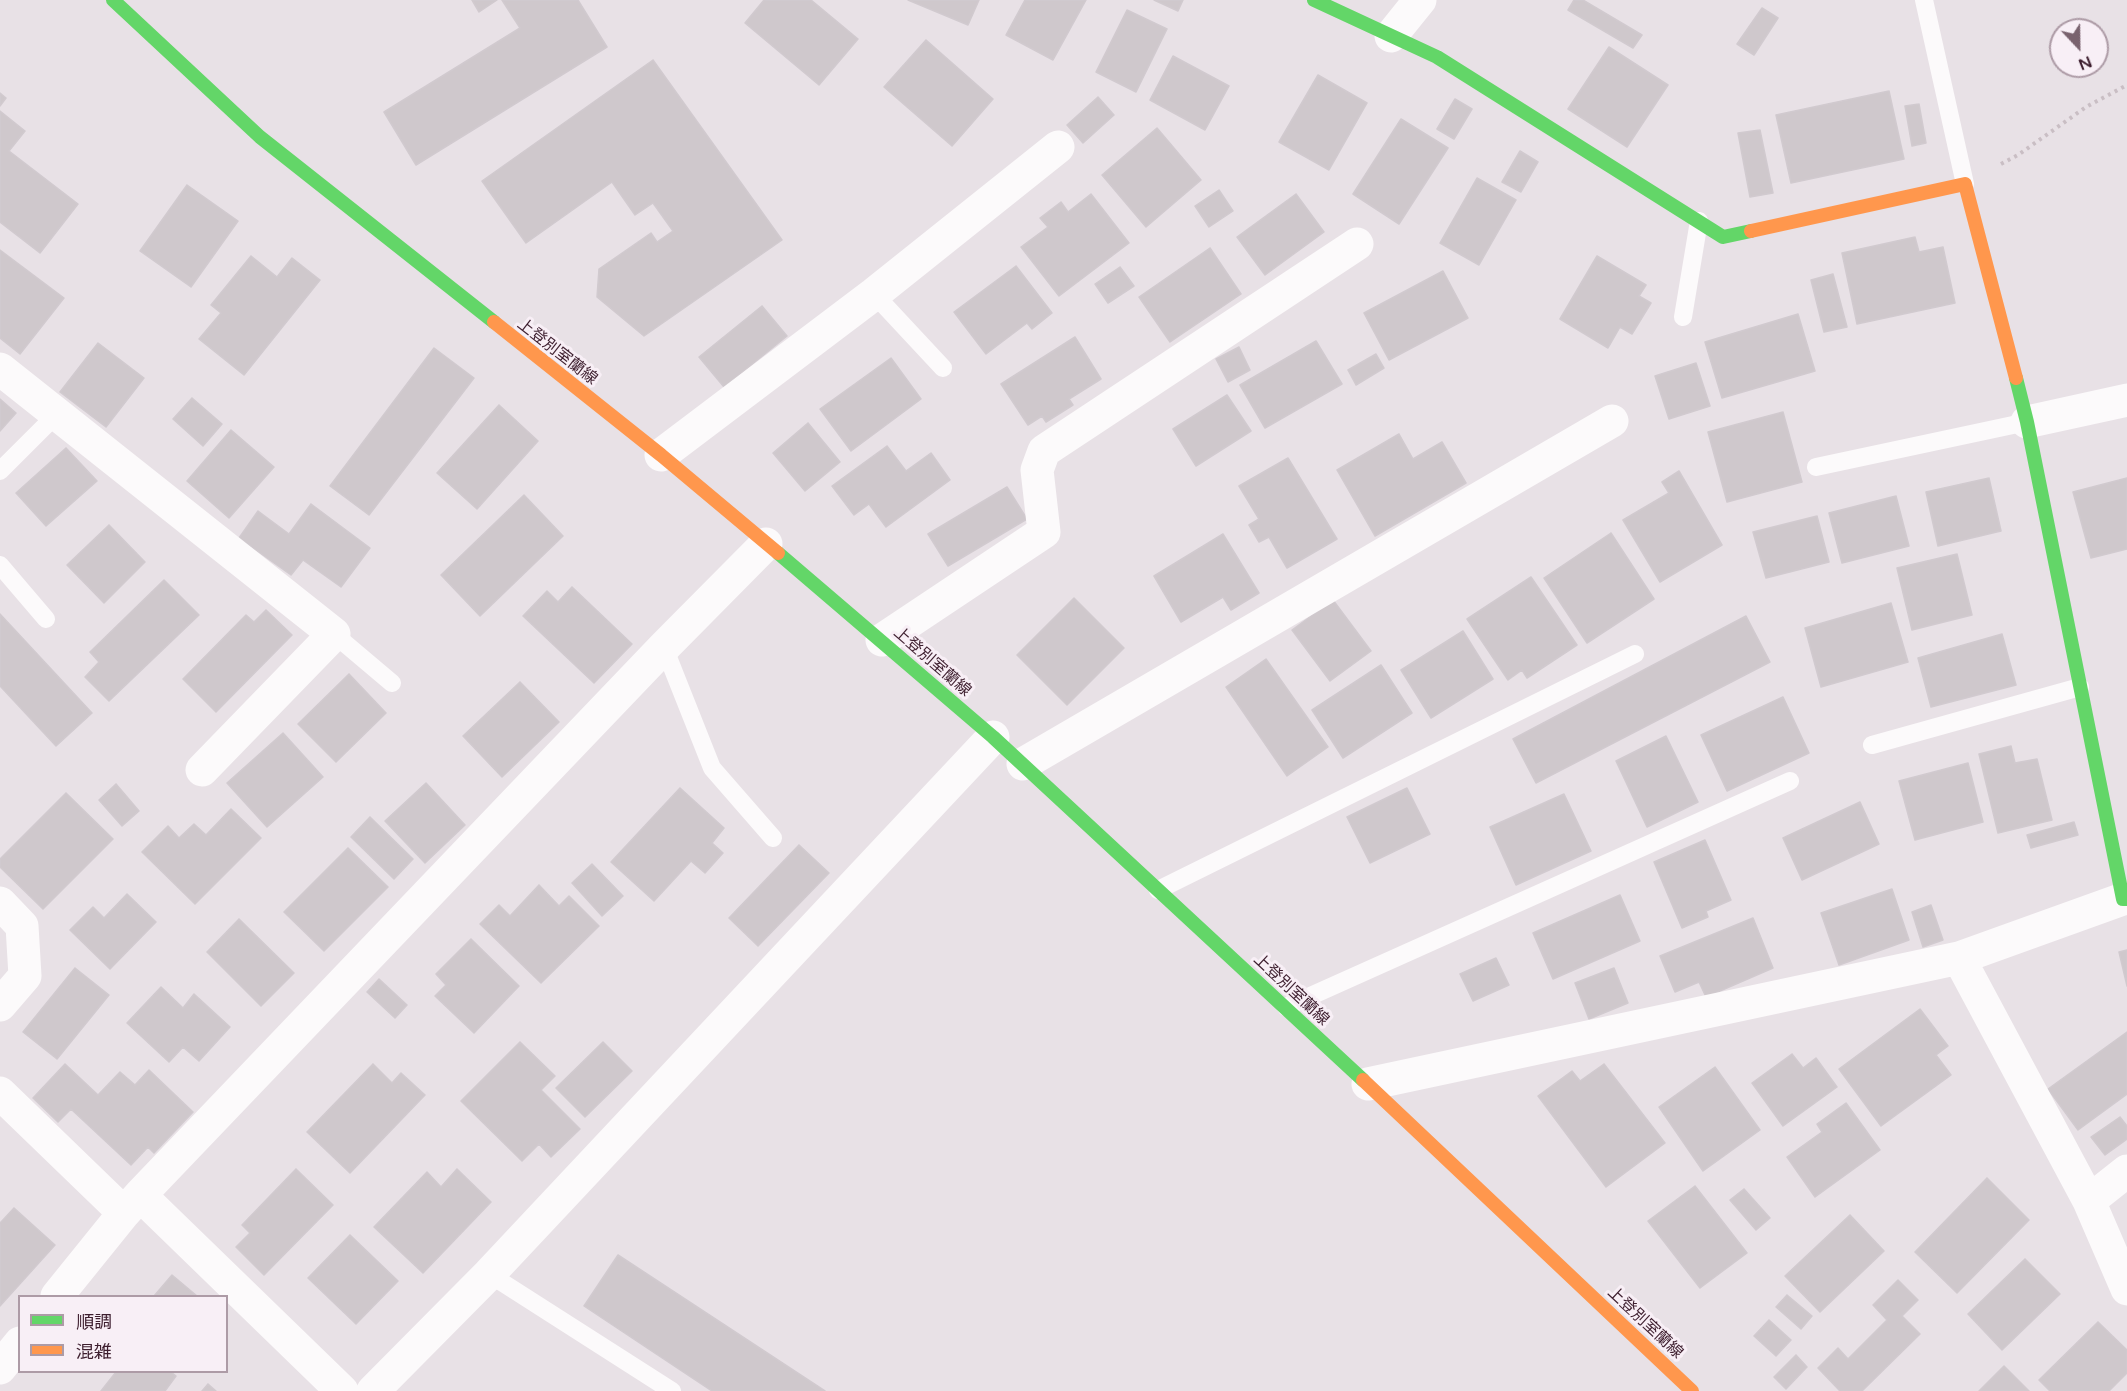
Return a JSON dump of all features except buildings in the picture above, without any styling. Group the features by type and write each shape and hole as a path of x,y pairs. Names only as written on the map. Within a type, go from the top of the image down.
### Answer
{"main road":[{"name":"上登別室蘭線","path":"113,0 260,137 661,455 993,736 1287,1007 1692,1391"},
{"path":"1314,0 1437,57 1723,237 1965,183 2027,422 2125,899"}],"street":[{"path":"1391,36 1420,0"},
{"path":"661,455 874,294 1058,147"},
{"path":"882,640 1044,532 1037,470 1044,451 1357,244"},
{"path":"0,369 334,634 202,770"},
{"path":"2027,422 2127,400"},
{"path":"1023,764 1612,422"},
{"path":"58,1295 132,1204 664,647 766,544"},
{"path":"373,1391 489,1274 993,736"},
{"path":"1368,1084 1959,958 2125,899"},
{"path":"0,903 22,926 25,976 0,1005"},
{"path":"1959,958 2089,1201 2127,1289"},
{"path":"0,1094 132,1204 342,1391"},
{"path":"2089,1201 2127,1171"},
{"path":"0,1368 18,1346"}],"lane":[{"path":"1924,0 1965,183"},
{"path":"1683,317 1699,221"},
{"path":"874,294 943,368"},
{"path":"0,471 58,413"},
{"path":"1816,467 2027,422"},
{"path":"0,565 46,619"},
{"path":"334,634 392,683"},
{"path":"664,647 711,768 773,838"},
{"path":"1158,890 1635,654"},
{"path":"1872,745 2080,687"},
{"path":"1287,1007 1790,781"},
{"path":"489,1274 672,1391"}],"path":[{"path":"1965,183 2018,155 2086,107 2127,85"}],"traffic: fast":[{"path":"113,0 260,137 494,322"},
{"path":"1314,0 1437,57 1723,237 1751,231"},
{"path":"2016,378 2027,422 2123,899 2127,899"},
{"path":"778,553 993,737 1363,1080"}],"traffic: slow":[{"path":"1751,231 1965,184 2016,378"},
{"path":"494,322 661,455 778,553"},
{"path":"1363,1080 1692,1391"}]}
